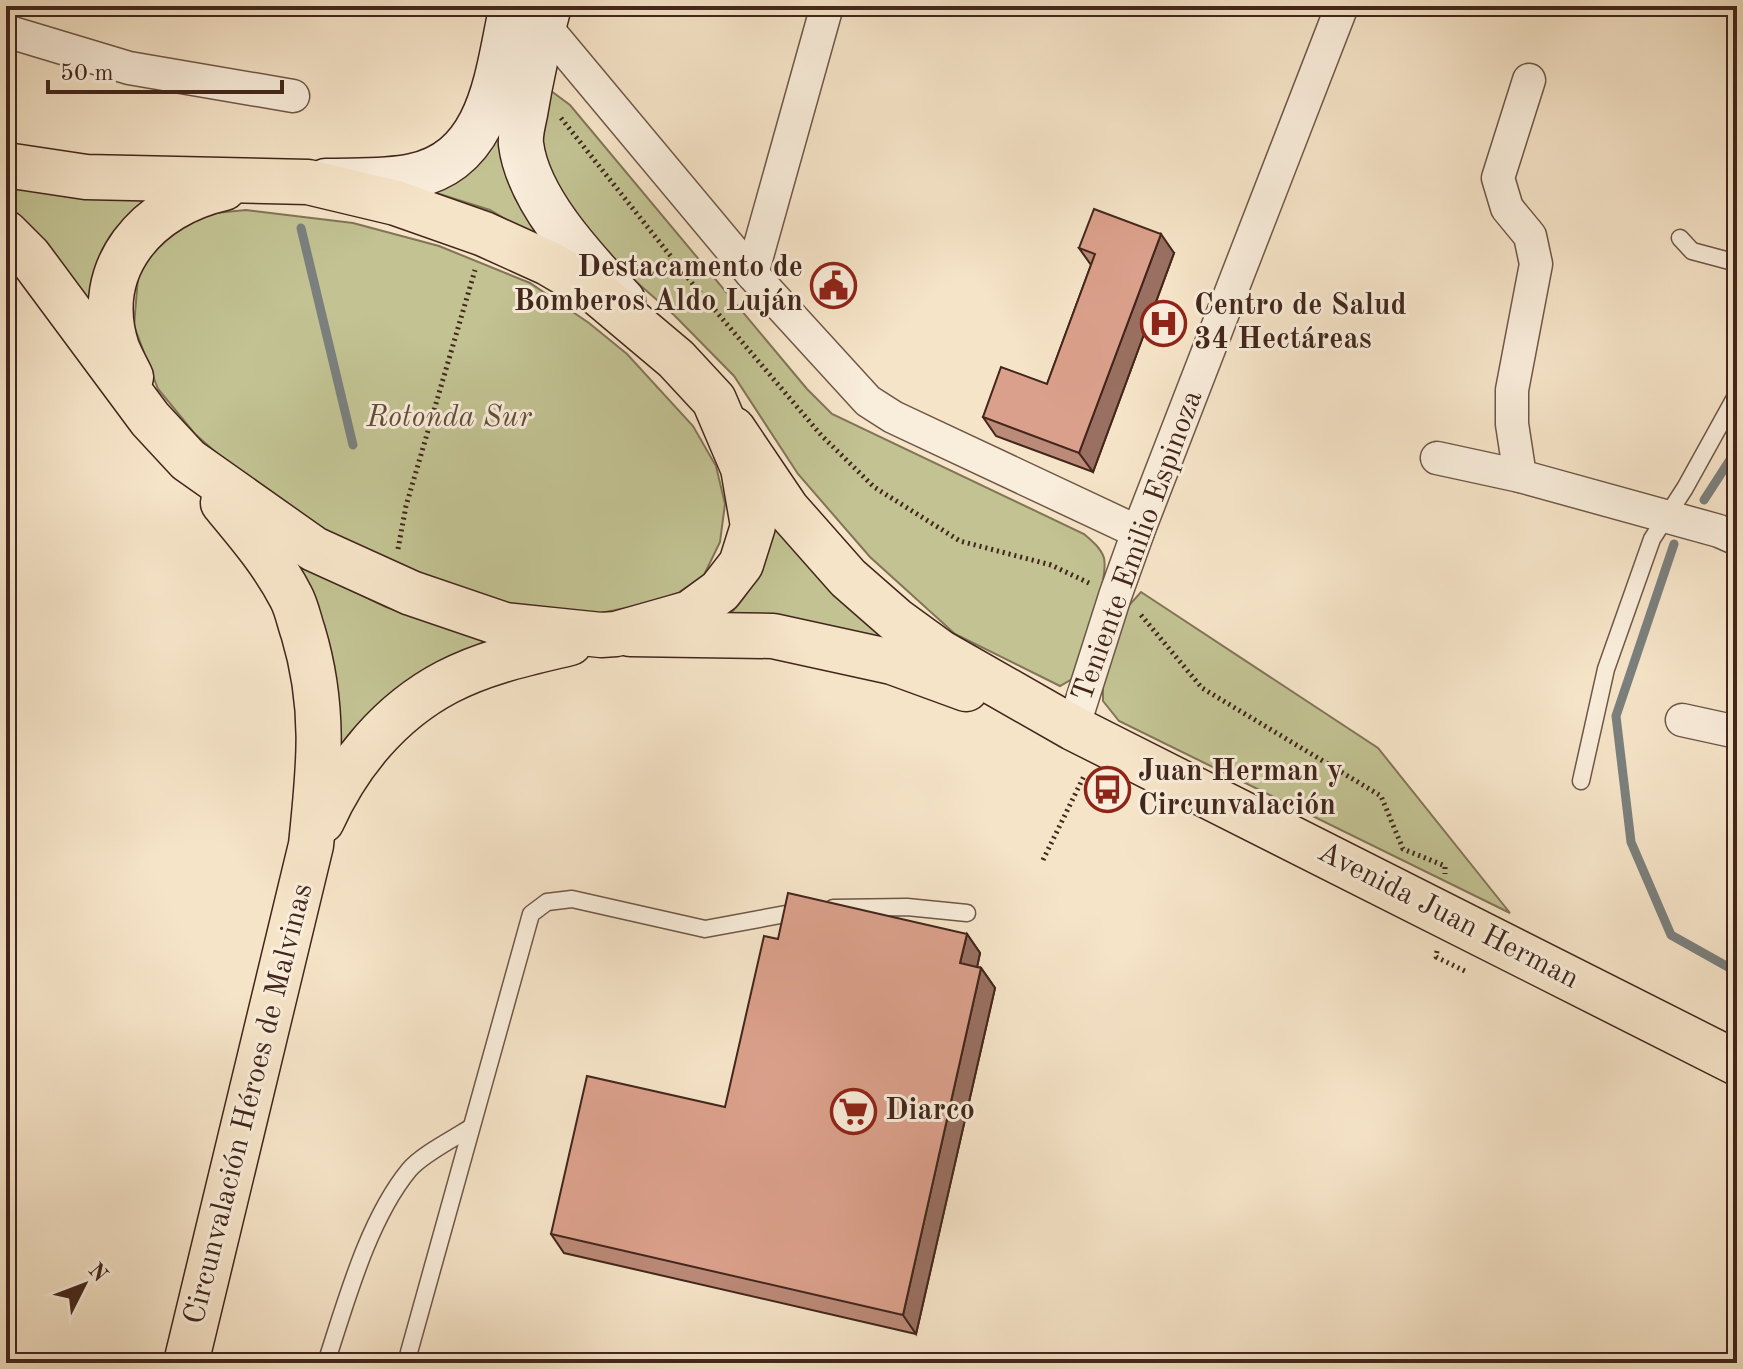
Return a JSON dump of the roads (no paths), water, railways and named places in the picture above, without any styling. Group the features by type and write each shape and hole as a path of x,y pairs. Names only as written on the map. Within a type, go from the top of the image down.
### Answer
{"main road":[{"path":"6,165 86,177 293,183 396,203 484,234 548,263 594,290 676,359 714,400 743,468 753,526 741,564 720,591 690,613 608,635 505,625 411,593 314,549 188,460 150,419 29,256 6,233"},
{"path":"150,419 117,347 111,309 116,274 130,245 156,218 185,199 221,189 293,183"},
{"name":"Avenida Juan Herman","path":"714,400 787,509 848,578 896,620 940,652 1073,728 1737,1063"},
{"name":"Circunvalación Héroes de Malvinas","path":"186,1363 311,845 320,760 319,704 311,657 293,600 266,554 188,460"},
{"name":"Avenida Juan Herman","path":"608,635 773,636 825,646 892,662 1073,728"},
{"name":"Circunvalación Héroes de Malvinas","path":"311,845 357,759 391,721 447,682 510,657 608,635"}],"street":[{"path":"752,274 827,6"},
{"name":"Teniente Emilio Espinoza","path":"1073,728 1138,532 1342,6"},
{"path":"529,14 752,274 868,401 893,417 1138,532"},
{"path":"293,183 413,176 451,163 475,137 529,14"},
{"path":"529,14 530,80 520,142 531,179 573,246 676,359"},
{"path":"6,31 129,68 293,96"},
{"path":"1520,476 1512,424 1512,390 1536,264 1530,236 1507,208 1498,178 1529,80"},
{"path":"1437,458 1520,476 1719,531 1737,539"},
{"path":"1682,720 1737,732"}],"lane":[{"path":"1680,238 1692,251 1737,263"},
{"path":"1581,781 1606,669 1652,539 1737,394"},
{"path":"406,1363 531,914 547,902 572,899 705,929 827,909 907,907 967,913"},
{"path":"326,1363 355,1274 390,1200 410,1168 470,1128"}],"waterway":[{"path":"301,228 353,445"},
{"path":"1704,500 1737,449"},
{"path":"1674,544 1616,716 1631,842 1671,935 1737,972"}],"place":[{"name":"Destacamento de Bomberos Aldo Luján","path":"834,285"},
{"name":"Centro de Salud 34 Hectáreas","path":"1163,323"},
{"name":"Juan Herman y Circunvalación","path":"1107,789"},
{"name":"Diarco","path":"854,1111"}],"park label":[{"name":"Rotonda Sur","path":"449,418"}]}
